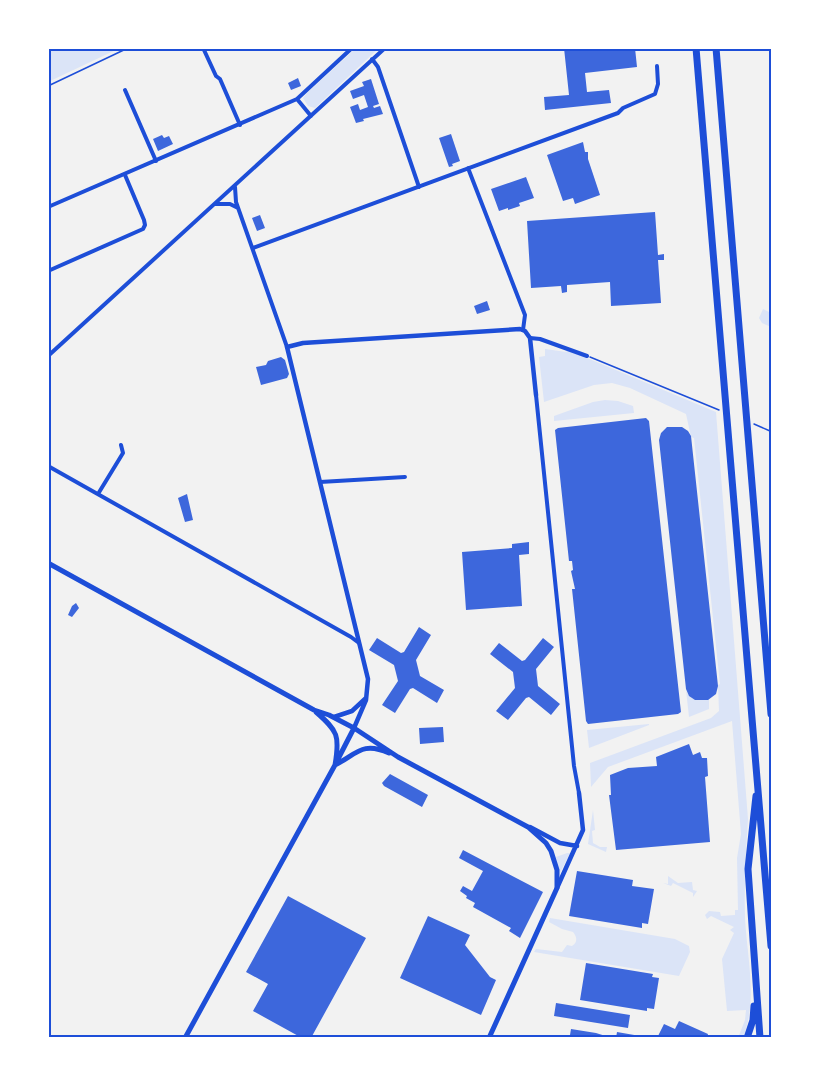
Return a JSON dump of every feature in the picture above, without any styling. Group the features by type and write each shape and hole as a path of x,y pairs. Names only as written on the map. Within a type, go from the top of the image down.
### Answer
{"highway":[{"path":"696,48 771,946"},
{"path":"716,48 771,714"},
{"path":"758,785 748,869 760,1038"},
{"path":"747,1038 754,1011 755,982"}],"main road":[{"path":"48,563 314,710 334,717 354,728 398,757 528,827 546,843 556,863 557,888 489,1038"},
{"path":"314,710 332,726 337,735 338,745 334,765"},
{"path":"185,1038 354,728"},
{"path":"334,765 355,752 367,748 375,748 398,757"}],"street":[{"path":"48,207 297,99 352,48"},
{"path":"48,356 385,48"},
{"path":"204,50 216,76 220,78 240,124"},
{"path":"372,60 378,67 419,187"},
{"path":"252,248 618,113 622,108 655,94 658,84 657,66"},
{"path":"125,90 156,161"},
{"path":"297,99 311,116"},
{"path":"468,168 525,315 523,330"},
{"path":"48,271 143,229 144,220 125,175"},
{"path":"237,183 235,195 239,209 287,347 368,679 367,696 354,728"},
{"path":"216,204 230,204 239,209"},
{"path":"287,347 315,342 511,328 523,330 530,338 576,781 583,827 577,846 557,888"},
{"path":"530,338 544,340 587,356"},
{"path":"98,494 123,453 121,445"},
{"path":"48,466 359,643"},
{"path":"320,482 405,477"},
{"path":"334,717 352,711 367,696"},
{"path":"528,827 565,845 577,846"}],"path":[{"path":"48,86 128,48"},
{"path":"587,356 726,413"},
{"path":"748,422 770,431"}],"shaded area":[{"path":"48,48 120,48 48,82"},
{"path":"356,48 379,48 315,108 308,106 303,98 307,93"},
{"path":"763,309 771,313 771,327 762,323 759,318"},
{"path":"545,349 566,352 568,350 716,412 748,819 745,905 751,994 743,1038 738,1038 746,1010 727,1011 722,959 734,933 730,930 734,927 711,916 707,919 705,915 709,911 720,912 721,916 735,915 735,910 738,910 737,858 741,834 732,721 608,767 591,787 590,763 711,718 719,711 718,685 720,684 694,438 691,437 686,414 630,388 612,383 594,385 544,402 539,357 545,356"},
{"path":"605,400 633,406 634,413 554,421 554,416"},
{"path":"686,690 695,699 709,699 709,709 689,717"},
{"path":"649,725 589,748 587,730"},
{"path":"593,810 595,830 592,831 593,843 600,847 607,847 606,852 588,844"},
{"path":"570,853 559,875 556,857"},
{"path":"668,876 678,883 692,882 693,890 697,891 693,897 693,893 673,883 671,886 663,883 668,884"},
{"path":"550,918 675,939 689,946 690,952 679,976 534,952 536,949 562,952 567,945 572,946 576,941 573,932 549,922"}],"building":[{"path":"564,48 635,48 637,67 585,73 587,92 609,90 611,103 545,110 544,97 569,95"},
{"path":"298,78 301,86 291,90 288,83"},
{"path":"371,79 379,104 373,106 374,108 380,106 383,114 356,123 350,107 358,104 360,110 368,107 364,95 353,99 350,91 364,86 362,82"},
{"path":"451,134 460,161 449,167 439,138"},
{"path":"162,135 164,138 169,136 173,144 158,151 153,139"},
{"path":"583,142 600,195 575,204 573,198 563,201 547,155"},
{"path":"526,177 534,198 519,203 520,206 499,211 491,189"},
{"path":"655,212 658,255 664,254 664,260 658,260 661,303 611,306 610,282 567,285 567,292 562,293 561,286 531,288 527,221"},
{"path":"260,215 265,228 257,231 252,218"},
{"path":"487,301 490,310 477,314 474,306"},
{"path":"281,357 285,360 289,374 287,378 261,385 256,367 266,365 268,361"},
{"path":"646,418 649,421 681,712 588,724 572,589 575,589 571,571 573,570 572,561 569,561 555,430"},
{"path":"667,427 682,427 691,436 718,686 716,694 708,700 695,700 689,696 686,689 659,440 661,433"},
{"path":"187,494 193,520 185,522 178,498"},
{"path":"529,542 529,554 519,555 522,606 466,610 462,552 512,548 512,544"},
{"path":"76,603 79,608 72,617 68,615"},
{"path":"419,627 431,635 416,660 420,676 444,690 437,703 413,688 410,689 395,713 382,705 398,681 394,665 369,650 377,638 401,653 404,652"},
{"path":"543,638 554,647 536,669 538,686 560,704 551,715 529,697 508,720 496,711 515,688 513,672 490,654 499,643 522,661"},
{"path":"443,727 444,742 420,744 419,728"},
{"path":"689,744 693,755 700,752 702,758 707,758 708,776 705,777 710,842 616,850 609,795 611,795 610,775 628,768 657,766 656,757"},
{"path":"390,774 428,795 422,807 384,786 382,783"},
{"path":"463,850 543,892 520,938 509,931 511,928 473,907 475,903 460,891 463,886 472,891 483,871 459,858"},
{"path":"577,871 633,880 632,886 654,889 648,924 642,923 642,928 569,916"},
{"path":"288,896 366,938 311,1038 302,1038 253,1011 268,984 246,972"},
{"path":"428,916 470,935 465,945 490,977 496,980 481,1015 400,978"},
{"path":"586,963 653,974 652,977 659,978 654,1009 647,1008 647,1011 580,1000"},
{"path":"556,1003 630,1015 628,1028 554,1016"},
{"path":"679,1021 708,1034 707,1038 657,1038 664,1024 675,1029"},
{"path":"571,1029 596,1033 612,1038 572,1038"},
{"path":"617,1032 640,1036 640,1038 616,1038"}]}
